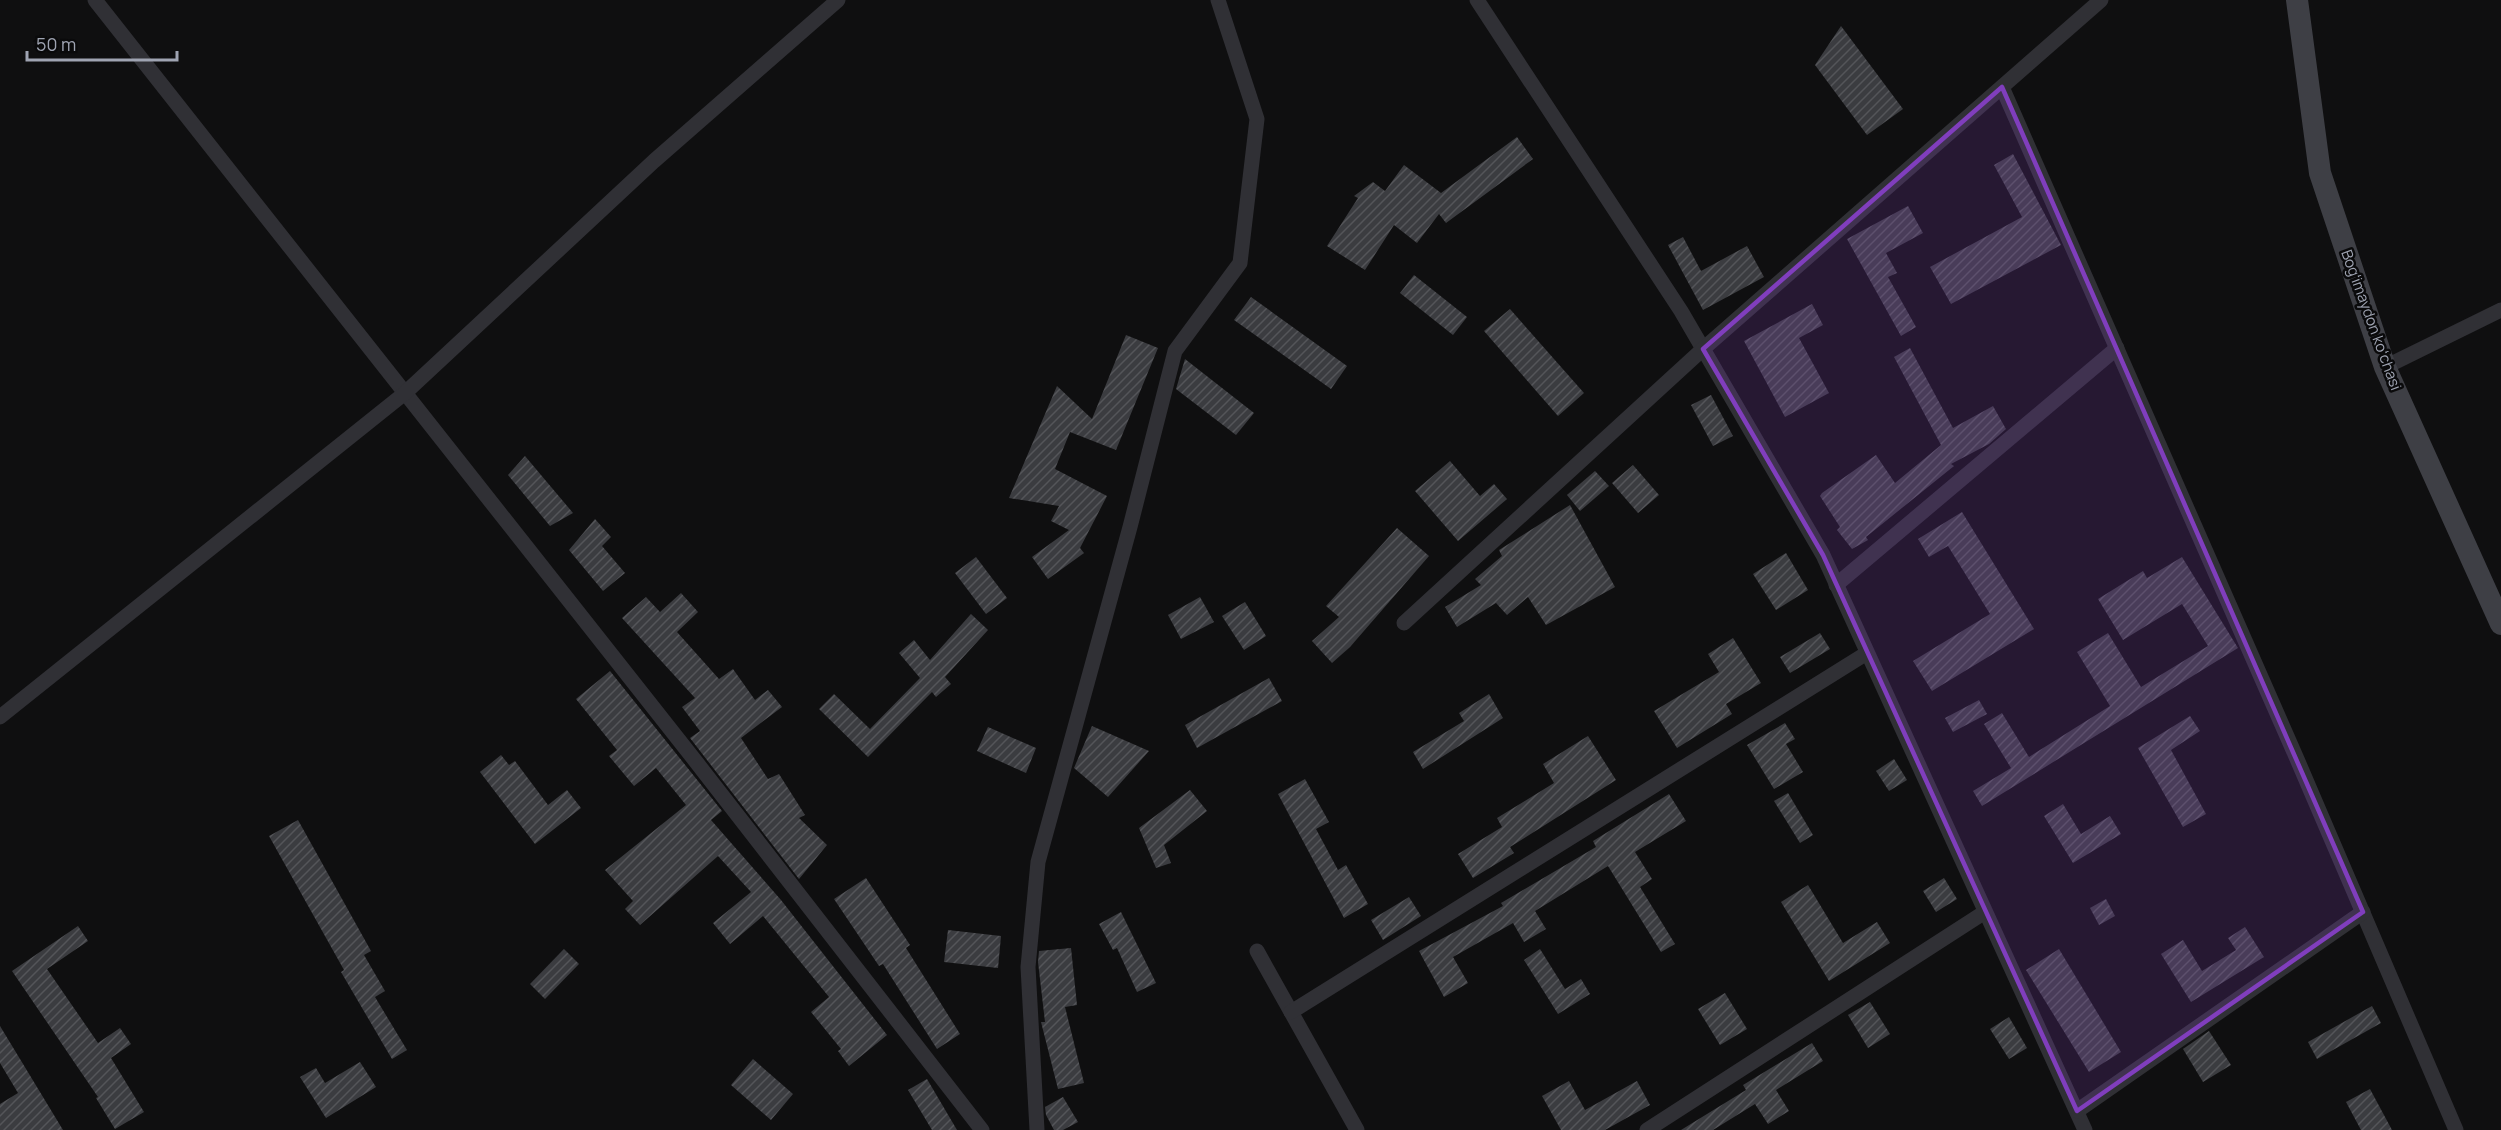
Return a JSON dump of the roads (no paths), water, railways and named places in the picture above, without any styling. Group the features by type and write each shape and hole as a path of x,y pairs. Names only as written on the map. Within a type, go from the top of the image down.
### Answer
{"main road":[{"name":"Bogʻimaydon koʻchasi","path":"2297,0 2320,173 2385,367 2501,624"}],"street":[{"path":"95,0 982,1130"},
{"path":"0,717 405,393 654,161 838,0"},
{"path":"1037,1130 1028,967 1038,862 1130,527 1175,351 1240,263 1257,119 1218,0"},
{"path":"1477,0 1674,302 1823,555 2085,1130"},
{"path":"1404,623 1703,349 2101,0"},
{"path":"2002,87 2456,1130"},
{"path":"2385,367 2501,310"},
{"path":"1836,585 2117,348"},
{"path":"1291,1012 1867,653"},
{"path":"1647,1130 1985,912"},
{"path":"2077,1111 2363,912"},
{"path":"1257,951 1357,1130"}]}
